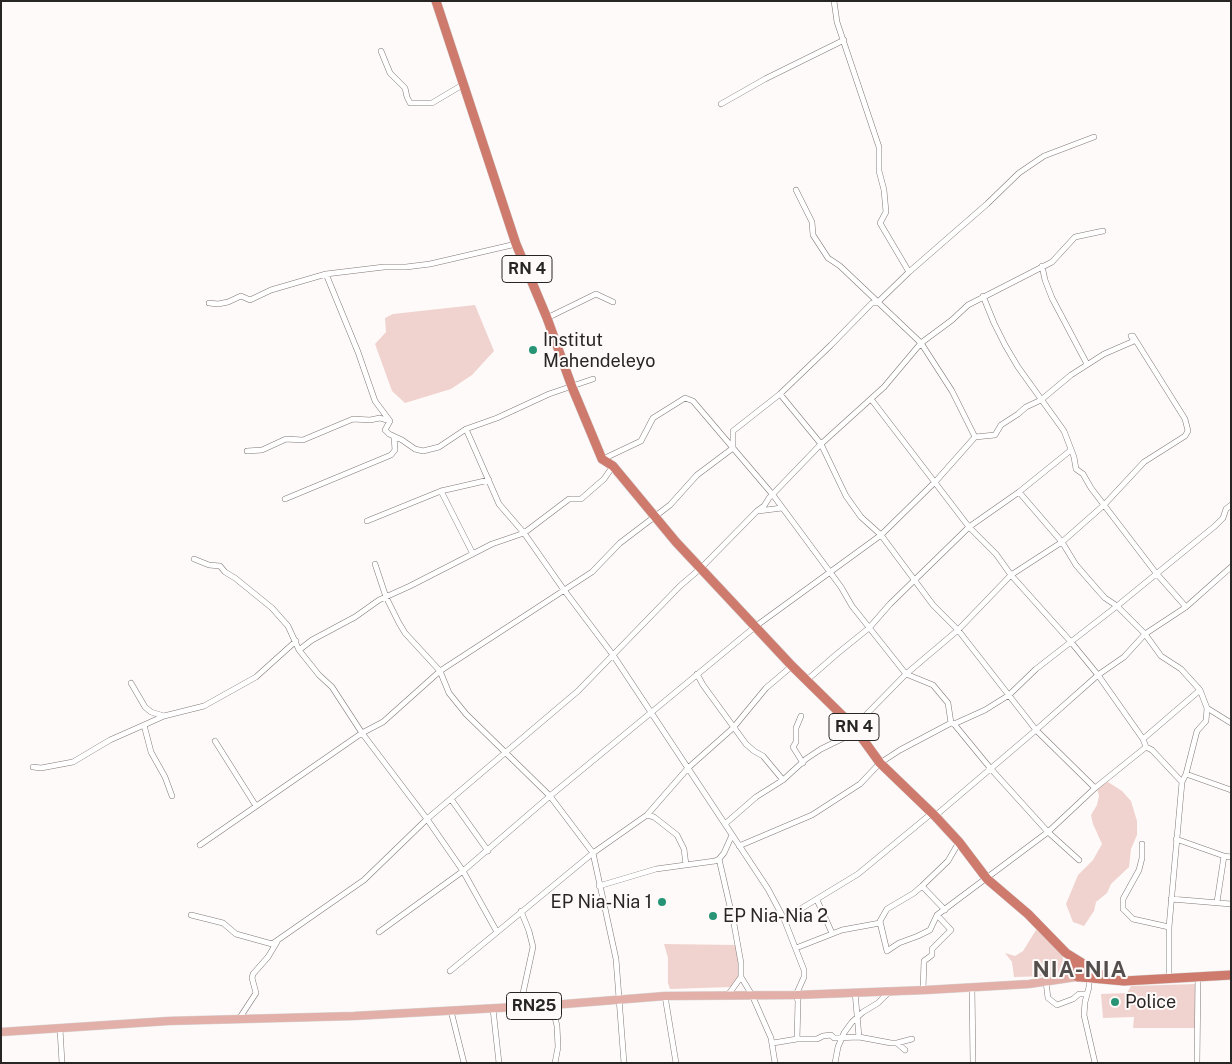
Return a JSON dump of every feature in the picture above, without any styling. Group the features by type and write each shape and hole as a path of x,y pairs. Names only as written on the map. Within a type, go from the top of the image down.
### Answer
{"highway":[{"name":"RN 4","path":"436,1 516,244 602,460 613,466 654,517 792,666 855,730 880,763 959,842 987,878 1028,914 1066,953 1077,971"},
{"path":"1077,971 1108,979"},
{"path":"1077,971 1124,981 1231,975"}],"main road":[{"name":"RN25","path":"1,1032 168,1021 354,1016 492,1009 665,996 796,995 972,988 1046,982 1077,971"}],"street":[{"path":"834,1 837,22 879,147 879,171 884,190 886,212 880,223 909,272"},
{"path":"721,104 844,40"},
{"path":"381,51 390,73 405,88 410,102 432,103 464,84"},
{"path":"733,448 733,431 780,394 872,304 877,303 909,272 1031,164 1044,156 1094,137"},
{"path":"796,190 812,222 813,235 828,258 840,266 921,343 952,390 974,437"},
{"path":"191,915 223,923 236,934 272,944 364,880 427,819 564,703 680,586 764,506 821,444 884,388 921,343 952,320 968,304 1056,258 1075,237 1103,231"},
{"path":"208,302 218,304 241,296 250,300 272,290 326,274 384,267 406,268 516,244"},
{"path":"1042,266 1052,298 1087,364"},
{"path":"326,274 358,352 375,401 390,421"},
{"path":"547,318 596,294 613,302"},
{"path":"983,296 994,323 1018,368 1057,420 1071,450 1076,469 1082,474 1156,572 1186,607"},
{"path":"379,932 488,851 550,796 756,626 881,535 936,481 974,437 995,435 1001,425 1026,407 1041,400 1087,364 1104,354 1134,341 1132,336 1185,419 1188,431 1185,436 1144,462 1104,505 1062,542 1011,575 958,630 906,674 855,730 822,749 783,780 756,797 725,824"},
{"path":"390,421 385,430 394,438 402,440 415,449 424,451 439,447 466,429 497,418 549,394 593,379"},
{"path":"780,394 821,444 846,496 862,517 881,535 933,605 958,630 1036,730 1095,788"},
{"path":"602,460 640,440 653,418 685,398 693,401 773,494 869,628 906,674 933,685 948,703 953,723 991,769 1048,832 1079,860"},
{"path":"871,399 936,481 969,527 996,554 1011,575 1098,675 1143,739 1146,747 1152,750 1182,782"},
{"path":"247,451 262,450 286,440 303,440 353,419 370,420 380,418 390,421"},
{"path":"466,429 500,504 524,533 613,655 768,889 784,919 804,970 804,977 796,995 798,1001 797,1039"},
{"path":"285,499 391,455 395,450 394,438"},
{"path":"200,846 362,733 383,722 440,671 592,572 620,543 670,505 697,475 733,448"},
{"path":"807,680 869,628 890,604 969,527 1019,492 1071,450"},
{"path":"299,650 386,597 492,544 524,533 569,499 581,499 604,479 613,466"},
{"path":"367,521 441,491 489,480"},
{"path":"441,491 472,554"},
{"path":"1019,492 1062,542 1081,571 1106,598 1118,606 1145,634 1161,656 1181,669 1200,690 1207,708 1206,721 1197,731 1186,774 1182,782 1169,927 1169,979"},
{"path":"740,846 812,815 860,784 880,763 900,750 953,723 985,710 1009,695 1036,669 1118,606 1156,572 1215,526 1223,518 1226,509 1231,505"},
{"path":"757,511 782,508"},
{"path":"194,559 210,565 220,566 279,614 288,626 299,650 332,688 362,733 427,819 463,871 497,932"},
{"path":"375,564 386,597 405,633 440,671 449,693 458,705 505,754 550,796 592,852 616,959 624,1063"},
{"path":"784,919 858,874 934,815 991,769 1098,675 1124,657 1145,634 1186,607 1231,567"},
{"path":"33,767 41,768 73,762 110,740 144,724 164,716 204,706 256,677 296,641"},
{"path":"450,971 592,852 647,815 688,768 733,728 766,688 792,666"},
{"path":"697,674 733,728 750,749 763,756 783,780"},
{"path":"131,683 145,707 151,712 164,716"},
{"path":"1143,739 1200,690"},
{"path":"1207,708 1231,724"},
{"path":"802,716 796,728 796,742 793,747 803,763"},
{"path":"144,724 151,752 165,777 172,796"},
{"path":"215,741 256,806"},
{"path":"887,951 899,943 930,930 937,915 1048,832 1095,788 1146,747"},
{"path":"1186,774 1231,790"},
{"path":"451,799 488,851"},
{"path":"647,815 654,817 677,835 682,844 686,865"},
{"path":"732,835 719,859 736,932 741,963 741,978 752,995 773,1043 775,1063"},
{"path":"1176,839 1231,857"},
{"path":"887,951 880,921 887,909 922,886 948,861 959,842"},
{"path":"1142,844 1142,858 1139,870 1123,899 1123,909 1133,919 1169,927"},
{"path":"1217,902 1224,856"},
{"path":"599,886 656,870 719,859"},
{"path":"922,886 945,910"},
{"path":"1171,899 1231,904"},
{"path":"817,900 832,933"},
{"path":"520,1007 533,947 521,911"},
{"path":"923,990 924,961 932,955 932,949 951,930 937,915"},
{"path":"796,948 832,933 880,923 887,951"},
{"path":"239,1019 256,993 252,978 253,974 268,957 277,942"},
{"path":"1077,971 1089,987 1084,1015 1095,1063"},
{"path":"1197,1063 1198,977"},
{"path":"728,996 741,978"},
{"path":"1046,982 1048,998 1057,1005 1073,999 1079,994 1087,994"},
{"path":"972,988 973,1063"},
{"path":"835,1063 838,1047 844,1033 858,1016 890,991"},
{"path":"855,992 859,1037"},
{"path":"665,996 676,1063"},
{"path":"552,1005 557,1032 556,1063"},
{"path":"492,1009 499,1063"},
{"path":"451,1011 464,1063"},
{"path":"60,1029 62,1063"},
{"path":"773,1043 797,1039 818,1039 831,1035 834,1038 859,1037 891,1043 912,1039"},
{"path":"897,1043 905,1050"}],"shaded area":[{"path":"475,305 494,351 472,375 451,389 405,403 392,391 375,344 386,332 385,318 393,314"},
{"path":"1108,782 1122,791 1131,801 1137,821 1137,835 1131,849 1129,867 1111,884 1107,893 1096,902 1094,911 1084,926 1073,922 1066,904 1078,875 1093,860 1102,844 1091,815 1097,805 1099,796 1097,788"},
{"path":"1036,930 1061,954 1065,963 1063,971 1051,976 1014,977 1012,962 1005,953 1015,956 1023,951"},
{"path":"664,944 737,945 740,977 732,987 670,989 668,983 668,958"},
{"path":"1196,984 1195,1028 1133,1028 1134,1017 1103,1018 1101,994 1127,993 1131,986"}],"place":[{"name":"Institut Mahendeleyo","path":"533,350"},
{"name":"EP Nia-Nia 1","path":"662,902"},
{"name":"EP Nia-Nia 2","path":"713,916"},
{"name":"Police","path":"1115,1002"}],"district":[{"name":"NIA-NIA","path":"1080,970"}]}
